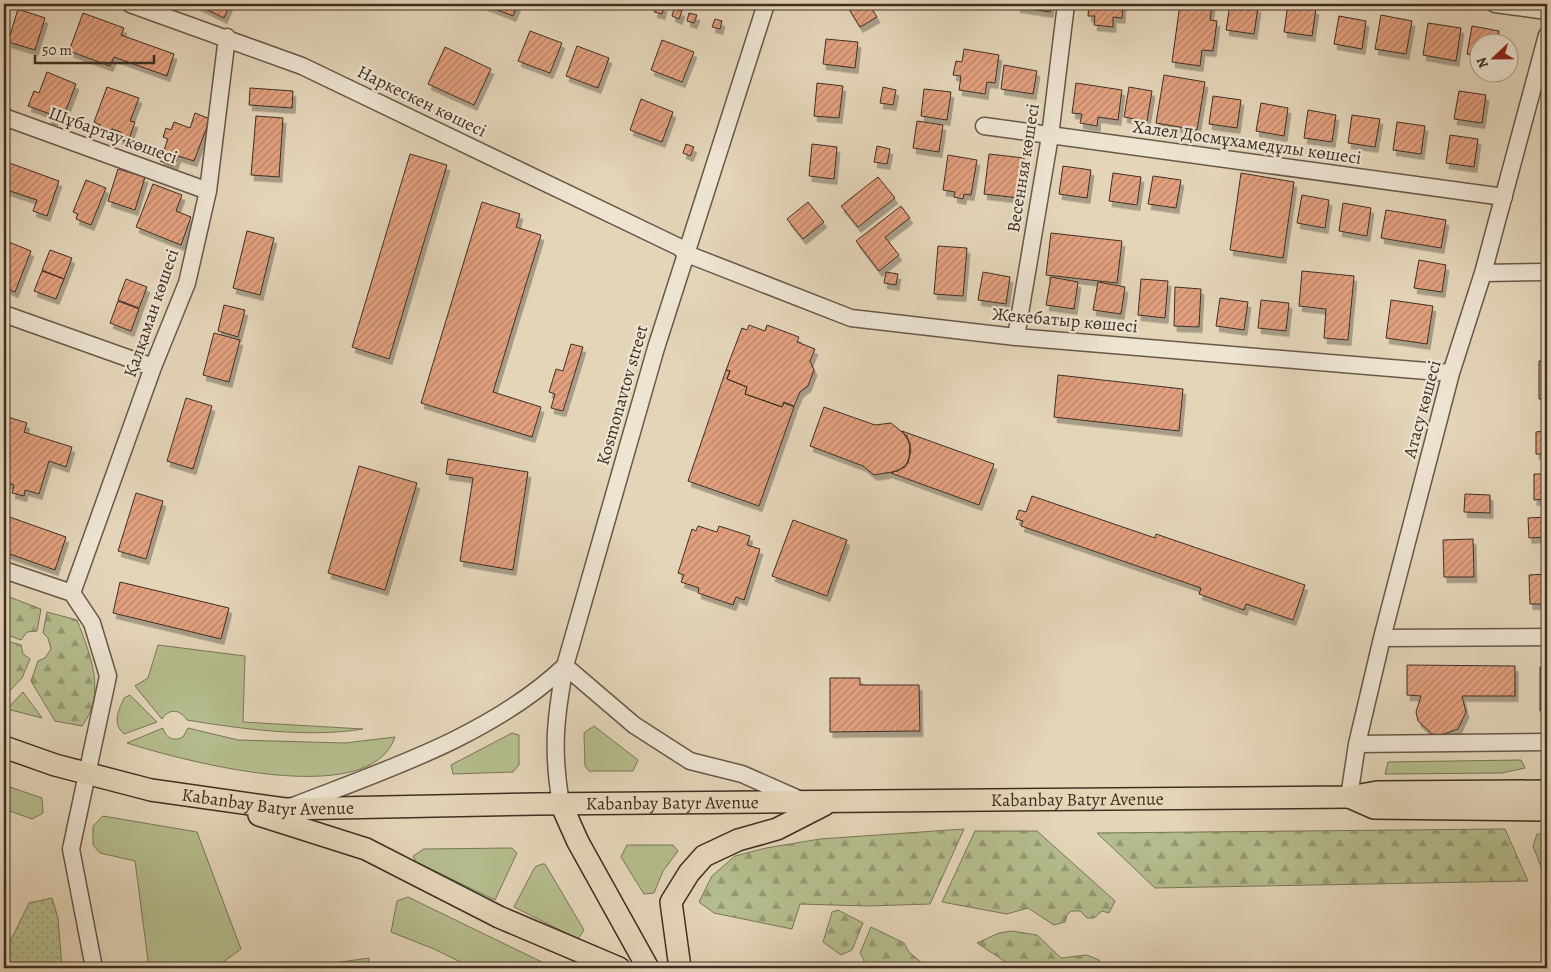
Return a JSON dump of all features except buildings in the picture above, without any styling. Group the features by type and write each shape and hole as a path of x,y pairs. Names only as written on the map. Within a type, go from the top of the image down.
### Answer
{"main road":[{"name":"Kabanbay Batyr Avenue","path":"4,746 55,765 151,790 285,809 561,804 1349,797 1377,792 1547,791"},
{"path":"204,797 366,849 499,917 619,968"},
{"name":"Kabanbay Batyr Avenue","path":"1349,797 1374,808 1547,810"},
{"path":"680,968 671,902 689,874 704,856 738,840 777,829 818,803"},
{"path":"561,804 578,842 648,968"}],"street":[{"name":"Наркескен көшесі","path":"130,4 227,37 302,66 678,247 687,254"},
{"name":"Kosmonavtov street","path":"561,804 554,768 556,711 564,666 656,348 766,4"},
{"name":"Весенняя көшесі","path":"1016,337 1050,136 1066,4"},
{"path":"1495,4 1547,11"},
{"name":"Қалқаман көшесі","path":"72,593 187,282 208,191 227,37"},
{"name":"Атасу көшесі","path":"1349,797 1357,744 1382,638 1451,374 1483,273 1547,41"},
{"name":"Шұбартау көшесі","path":"4,116 208,191"},
{"name":"Халел Досмұхамедұлы көшесі","path":"984,126 1504,197"},
{"name":"Жекебатыр көшесі","path":"687,254 851,318 1016,337 1451,374"},
{"path":"1483,273 1547,272"},
{"path":"4,314 154,367"},
{"path":"4,570 72,593 92,623 108,676 71,849 94,968"},
{"path":"1382,638 1547,637"},
{"path":"285,809 428,753 476,728 529,696 564,666 634,725 690,761 742,774 818,803"},
{"path":"1357,744 1547,742"}],"green space":[{"path":"4,595 41,609 37,631 27,632 21,640 4,634"},
{"path":"47,612 77,620 87,646 94,673 95,687 94,700 82,726 55,721 31,681 38,661 45,658 51,649 48,638 43,633"},
{"path":"4,640 21,645 23,654 30,659 22,678 4,697"},
{"path":"158,645 245,656 243,722 363,729 320,733 252,729 187,720 184,716 174,711 165,715 162,719 135,686 148,678"},
{"path":"23,692 42,718 7,709"},
{"path":"130,695 157,722 124,734 118,726 117,717 124,698"},
{"path":"594,726 638,760 633,771 589,771 585,766 584,733"},
{"path":"163,728 168,737 173,739 183,737 188,728 238,740 345,743 395,737 379,759 350,772 313,776 272,774 229,768 188,760 127,743"},
{"path":"512,733 519,735 519,765 513,772 453,774 451,765"},
{"path":"1521,760 1525,768 1502,773 1385,774 1388,762"},
{"path":"4,785 42,798 43,813 32,819 4,809"},
{"path":"103,816 197,832 241,949 215,968 149,968 135,861 100,853 93,845 93,826"},
{"path":"964,829 930,904 867,906 800,904 792,929 714,913 699,902 712,876 735,856 766,848 820,839"},
{"path":"1505,829 1528,881 1155,888 1097,833"},
{"path":"975,831 1037,831 1115,901 1109,913 1102,911 1094,918 1087,918 1080,911 1071,911 1067,915 1065,922 1054,925 1028,908 1007,914 942,902"},
{"path":"1537,834 1547,834 1547,876 1544,875 1533,846"},
{"path":"627,845 673,845 678,851 663,871 654,893 644,894 621,857"},
{"path":"512,848 517,853 495,900 416,862 413,856 424,849"},
{"path":"545,864 584,930 578,939 514,907 535,867"},
{"path":"408,897 546,964 548,968 473,968 434,949 391,932 397,901"},
{"path":"52,898 58,918 62,968 4,968 4,954 29,903"},
{"path":"838,910 863,923 852,950 841,955 823,942 832,912"},
{"path":"871,927 904,943 909,952 922,963 920,968 869,968 863,966 864,960 860,953"},
{"path":"1011,931 1037,935 1061,958 1087,955 1099,960 1103,968 1015,968 977,943 999,933"},
{"path":"369,958 368,968 328,968 327,964"}]}
